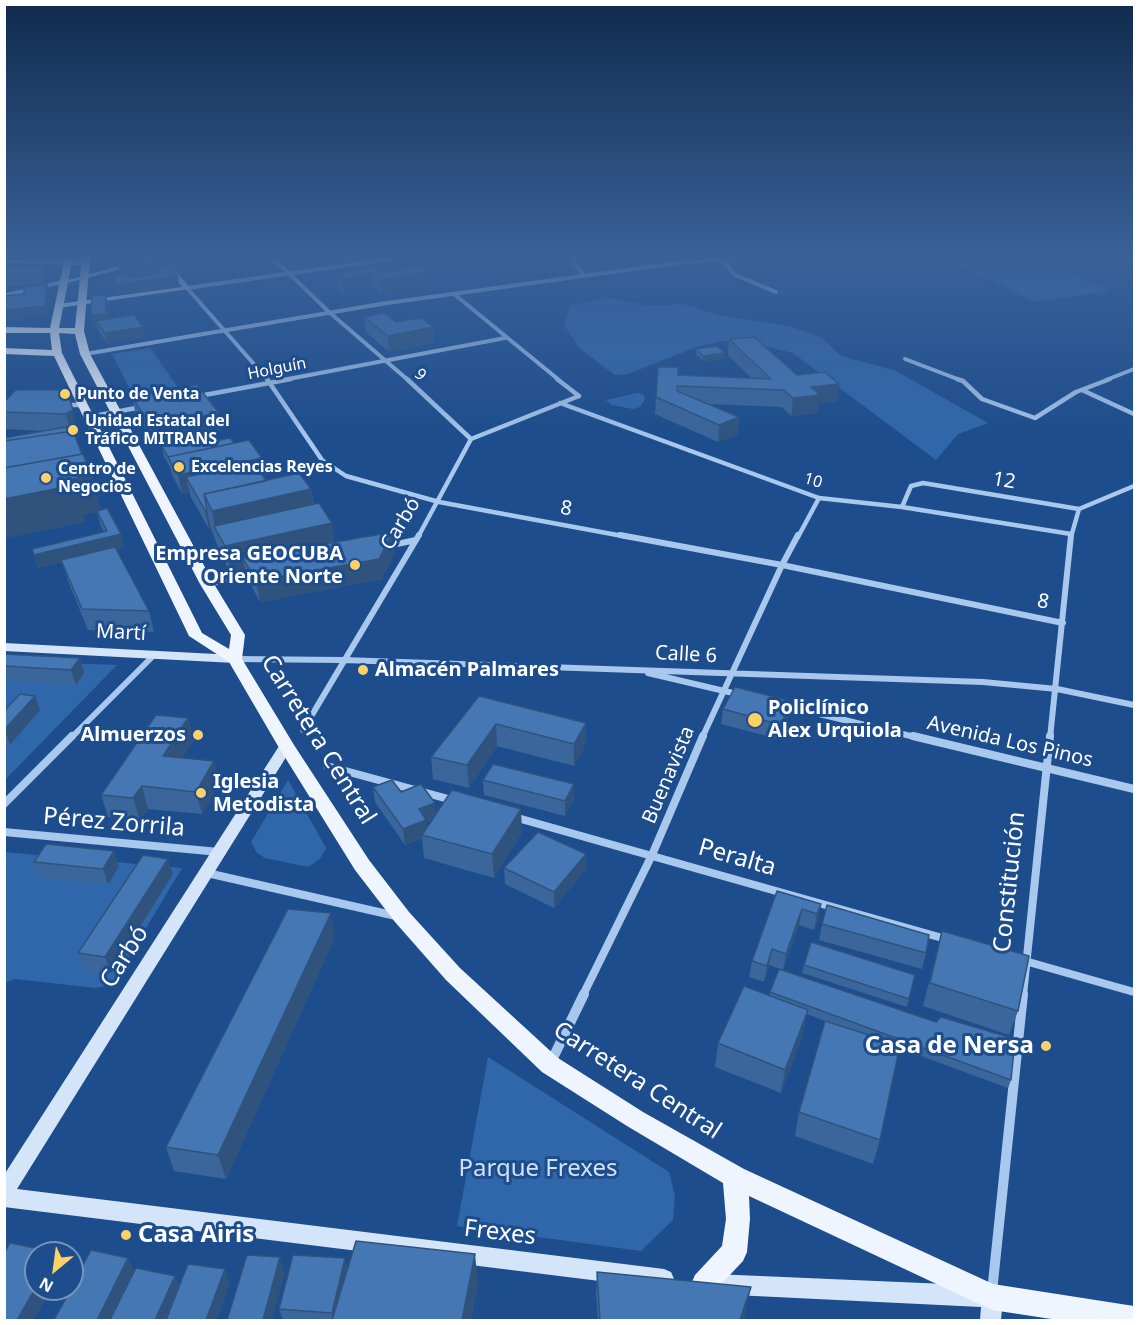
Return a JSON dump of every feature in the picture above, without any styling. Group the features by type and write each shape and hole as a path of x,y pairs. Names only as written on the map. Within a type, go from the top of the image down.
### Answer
{"main road":[{"name":"Carretera Central","path":"56,319 54,332 57,353 196,636 235,659 286,746 362,865 402,917 453,974 550,1065 635,1119 735,1177 991,1309 1134,1319"},
{"name":"Carretera Central","path":"80,319 79,331 85,354 207,584 238,635 235,659"},
{"path":"4,330 79,331"},
{"path":"4,351 57,353"},
{"path":"704,1284 734,1252 738,1219 735,1177"}],"street":[{"name":"8","path":"213,319 270,382 322,460 346,476 439,502 782,565 1064,623"},
{"path":"85,354 289,319"},
{"name":"9","path":"337,319 387,360 471,439"},
{"path":"471,439 579,396 483,319"},
{"name":"Holguín","path":"193,397 505,338"},
{"path":"905,359 963,381 982,399 1035,418 1082,390 1134,369"},
{"path":"1082,390 1134,414"},
{"name":"10","path":"560,403 819,498 902,507 1071,534"},
{"path":"60,405 86,411 116,412 149,405"},
{"name":"Carbó","path":"303,730 439,502 471,439"},
{"name":"12","path":"902,507 911,486 923,483 1079,509"},
{"path":"1079,509 1134,486"},
{"name":"Buenavista","path":"550,1065 652,855 723,690 782,565 819,498"},
{"name":"Constitución","path":"991,1309 1064,623 1071,534 1079,509"},
{"path":"381,547 416,540"},
{"path":"207,584 265,572"},
{"name":"Martí","path":"4,647 235,659"},
{"path":"4,804 155,654"},
{"name":"Calle 6","path":"235,659 343,660 983,682 1057,689 1134,705"},
{"path":"632,669 747,696"},
{"name":"Avenida Los Pinos","path":"770,702 1134,789"},
{"name":"Carbó","path":"4,1195 286,746"},
{"path":"327,766 462,803"},
{"name":"Peralta","path":"507,815 959,942"},
{"name":"Pérez Zorrila","path":"4,832 219,852"},
{"path":"206,873 402,917"},
{"path":"1016,958 1134,992"},
{"name":"Frexes","path":"4,1195 704,1284 991,1309"}],"green space":[{"path":"566,319 743,319 789,326 821,337 841,356 894,370 988,423 958,434 936,460 793,353 752,343 725,341 699,346 628,374 615,375 580,349 564,325"},
{"path":"150,348 184,396 138,405 112,354"},
{"path":"637,393 643,394 645,399 640,407 633,409 612,405 606,400"},
{"path":"5,661 117,665 5,780"},
{"path":"288,780 326,848 320,859 308,867 265,858 257,853 251,842"},
{"path":"4,852 182,868 112,985 95,988 15,979 5,983"},
{"name":"Parque Frexes","path":"488,1057 669,1172 675,1196 673,1220 641,1251 457,1226"}],"building":[{"path":"137,319 143,327 105,333 96,321"},
{"path":"366,319 392,319 396,322 422,319 433,327 388,336"},
{"path":"754,337 797,375 825,372 839,384 811,387 820,395 793,398 784,390 677,386 677,391 739,417 719,425 656,397 658,367 678,367 678,375 771,379 729,339"},
{"path":"717,346 725,353 703,356 696,349"},
{"path":"197,385 219,413 151,426 131,396"},
{"path":"16,390 67,390 73,410 66,414 4,412 4,402"},
{"path":"72,426 73,431 4,441 4,438"},
{"path":"73,431 82,454 4,468 4,441"},
{"path":"206,436 210,442 230,438 234,443 168,457 161,445"},
{"path":"249,440 262,458 178,475 168,457"},
{"name":"Centro de Negocios","path":"83,454 91,475 73,479 75,485 4,499 4,468"},
{"path":"254,462 266,481 204,494 207,510 186,477"},
{"path":"299,473 311,489 212,511 204,494"},
{"path":"319,503 332,523 225,546 214,526"},
{"path":"107,508 121,534 34,555 32,549 107,531 97,511"},
{"path":"393,532 379,559 256,581 243,558"},
{"path":"115,547 149,611 82,609 61,560"},
{"path":"4,654 80,658 71,670 4,666"},
{"path":"735,687 791,701 781,725 723,709"},
{"path":"20,694 35,696 4,730 4,711"},
{"path":"479,696 586,723 574,744 496,724 467,765 431,757"},
{"path":"156,715 188,718 163,756 214,761 196,792 142,786 133,798 101,795"},
{"path":"493,764 574,784 565,801 483,780"},
{"path":"392,780 401,792 421,784 435,803 419,809 426,820 403,829 373,787"},
{"path":"452,790 521,809 492,854 422,835"},
{"path":"538,832 586,854 554,892 504,868"},
{"path":"46,844 114,851 103,869 34,862"},
{"path":"143,855 168,859 105,957 78,953"},
{"path":"777,891 821,904 817,914 802,909 786,954 772,949 767,966 752,961"},
{"path":"827,905 929,935 926,953 822,924"},
{"path":"288,909 331,913 218,1155 166,1147"},
{"path":"942,931 1029,956 1018,1011 930,983"},
{"path":"811,942 915,975 909,999 804,965"},
{"path":"779,969 936,1022 941,1017 1015,1039 1011,1080 770,992"},
{"path":"744,986 808,1010 785,1070 718,1043"},
{"path":"825,1021 900,1045 880,1140 799,1112"},
{"path":"356,1241 475,1254 462,1320 332,1320"},
{"path":"10,1243 24,1246 24,1301 28,1301 17,1320 4,1320 4,1253"},
{"path":"91,1250 128,1258 97,1320 54,1320 64,1301 84,1301 84,1263"},
{"path":"247,1255 280,1257 263,1320 227,1320"},
{"path":"293,1255 345,1258 332,1313 279,1309"},
{"path":"188,1264 225,1269 206,1320 166,1320"},
{"path":"136,1268 175,1276 155,1320 110,1320"},
{"path":"597,1272 751,1287 740,1320 600,1320"}],"place":[{"name":"Punto de Venta","path":"65,394"},
{"name":"Unidad Estatal del Tráfico MITRANS","path":"73,430"},
{"name":"Excelencias Reyes","path":"179,467"},
{"name":"Centro de Negocios","path":"46,478"},
{"name":"Empresa GEOCUBA Oriente Norte","path":"355,565"},
{"name":"Almacén Palmares","path":"363,670"},
{"name":"Policlínico Alex Urquiola","path":"755,720"},
{"name":"Almuerzos","path":"198,735"},
{"name":"Iglesia Metodista","path":"201,793"},
{"name":"Casa de Nersa","path":"1046,1046"},
{"name":"Casa Airis","path":"126,1235"}]}
